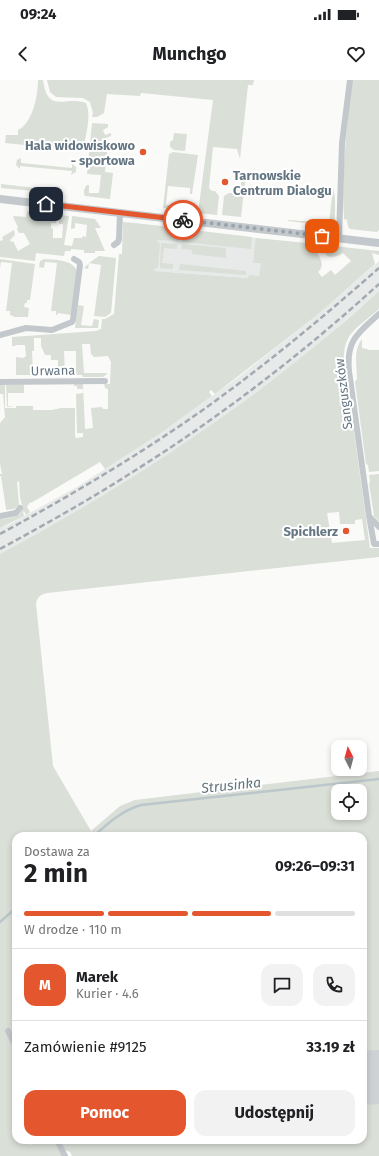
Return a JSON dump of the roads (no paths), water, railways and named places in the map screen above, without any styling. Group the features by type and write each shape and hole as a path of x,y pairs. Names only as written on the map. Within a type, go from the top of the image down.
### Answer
{"street":[{"path":"339,238 342,143 350,80"},
{"path":"0,199 379,243"},
{"path":"114,245 119,239 120,213"},
{"path":"0,335 26,328 52,330 72,322 80,265 74,259"},
{"name":"Sanguszków","path":"376,544 369,516 348,362 348,352 356,336 379,314"},
{"name":"Urwana","path":"0,382 105,381"},
{"path":"0,516 16,513 20,508"},
{"path":"369,516 379,527"},
{"path":"8,1031 12,1039"},
{"path":"60,1144 65,1156"}],"waterway":[{"name":"Strusinka","path":"99,832 128,810 141,805 379,779"},
{"name":"Strusinka","path":"0,922 12,912"}],"railway":[{"path":"0,534 100,477 197,414 290,343 379,268"},
{"path":"0,549 99,493 196,430 290,360 379,284"}],"place":[{"name":"Hala widowiskowo - sportowa","path":"143,152"},
{"name":"Tarnowskie Centrum Dialogu","path":"225,182"},
{"name":"Spichlerz","path":"346,531"}]}
